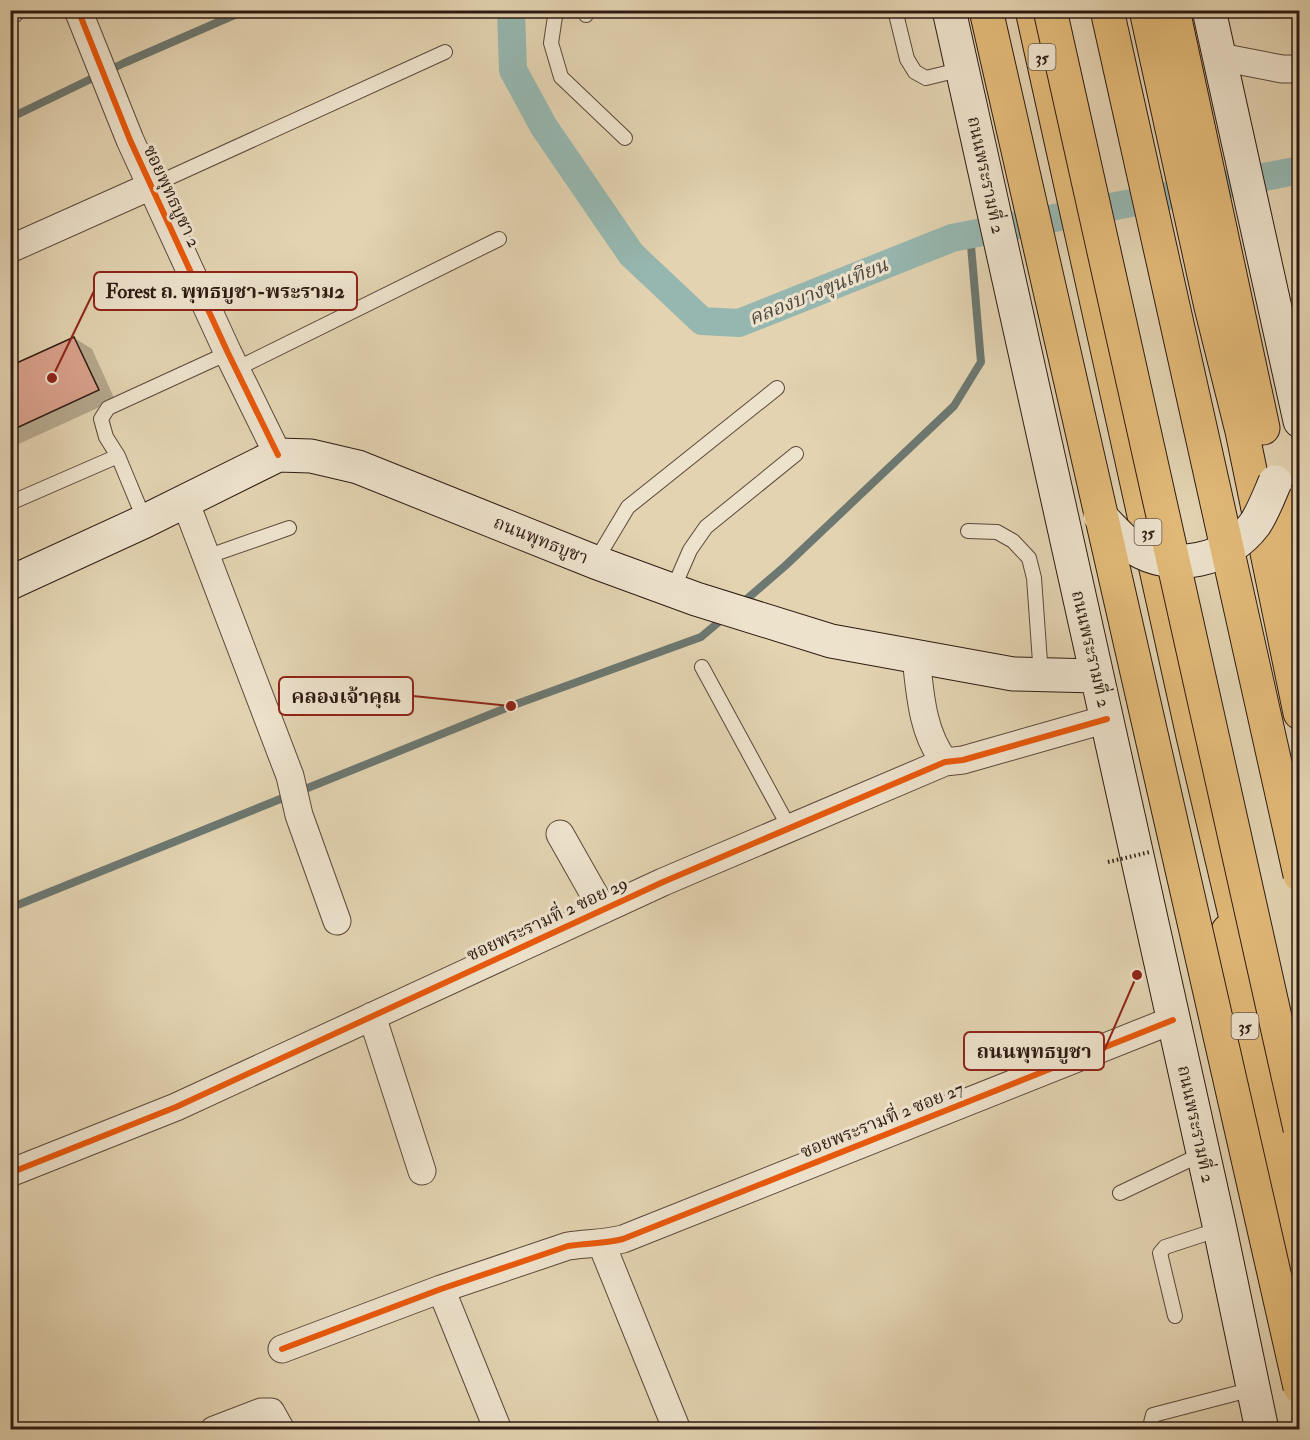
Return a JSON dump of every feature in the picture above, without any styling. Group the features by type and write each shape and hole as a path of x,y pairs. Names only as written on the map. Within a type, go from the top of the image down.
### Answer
{"main road":[{"name":"ถนนพระรามที่ 2","path":"949,10 1220,1229 1262,1430"},
{"path":"986,10 1299,1387"},
{"name":"35","path":"1032,10 1193,736 1299,1315"},
{"path":"1050,10 1299,1129"},
{"path":"1107,10 1299,875"},
{"path":"1146,10 1211,307 1242,431 1299,713"},
{"path":"1173,10 1299,595"},
{"path":"1209,10 1299,421"},
{"name":"ถนนพุทธบูชา","path":"10,583 145,521 278,455 311,456 358,467 595,562 685,594 846,645 1013,674 1097,676"},
{"path":"1100,516 1122,539 1146,554 1173,561 1200,560 1222,552 1244,536 1255,524 1275,482"},
{"path":"1193,736 1299,1184"}],"street":[{"name":"ซอยพุทธบูชา 2","path":"78,10 130,140 278,455"},
{"path":"1223,70 1299,69"},
{"path":"10,249 151,186"},
{"path":"185,501 290,776 299,815 337,921"},
{"path":"916,657 921,705 935,750 945,762"},
{"name":"ซอยพระรามที่ 2 ซอย 29","path":"10,1173 176,1107 603,910 945,762 963,760 1107,719"},
{"path":"560,834 603,910"},
{"path":"372,1016 422,1171"},
{"name":"ซอยพระรามที่ 2 ซอย 27","path":"282,1349 441,1289 568,1245 602,1245 623,1239 1173,1020"},
{"path":"602,1245 677,1430"},
{"path":"441,1289 498,1430"},
{"path":"214,1430 261,1412 271,1412 281,1430"}],"lane":[{"path":"556,10 551,43 561,77 625,138"},
{"path":"895,10 908,59 915,72 926,78 963,69"},
{"path":"151,186 445,52"},
{"path":"145,521 118,456 106,437 101,419 108,408 232,361 499,239"},
{"path":"595,562 628,507 777,388"},
{"path":"685,594 690,550 706,527 796,454"},
{"path":"10,503 118,456"},
{"path":"206,557 289,528"},
{"path":"968,531 997,532 1013,541 1029,558 1034,578 1041,676"},
{"path":"702,667 790,829"},
{"path":"1120,1193 1202,1154"},
{"path":"1175,1316 1160,1253 1165,1246 1220,1229"},
{"path":"1153,1430 1151,1423 1154,1415 1253,1389"}],"building":[{"path":"74,337 99,390 10,431 10,366"}],"waterway":[{"path":"10,118 124,63 246,10"},
{"name":"คลองบางขุนเทียน","path":"511,10 513,70 544,127 631,254 702,321 739,323 952,238 1300,170"},
{"path":"741,604 785,566 954,406 981,362 970,234"},
{"path":"10,908 511,706 701,637 726,616"}],"cycle path":[{"path":"78,10 130,140 228,353 278,455"},
{"path":"10,1173 176,1107 663,882 945,762 963,760 1107,719"},
{"path":"282,1349 441,1289 568,1246 623,1239 1173,1020"}],"place":[{"name":"Forest ถ. พุทธบูชา-พระราม2","path":"52,378"},
{"name":"คลองเจ้าคุณ","path":"511,706"},
{"name":"ถนนพุทธบูชา","path":"1137,975"}]}
